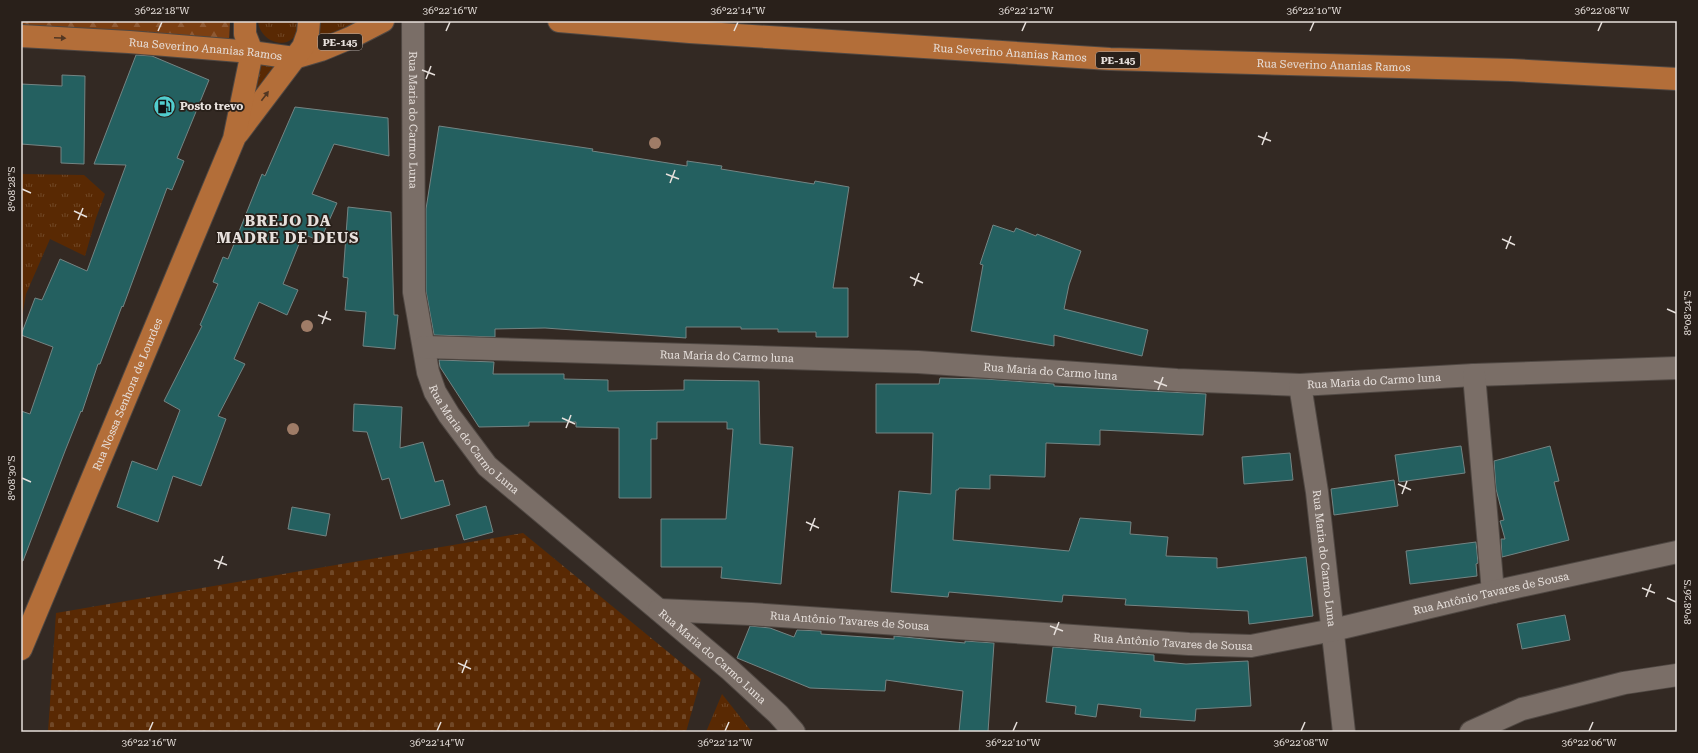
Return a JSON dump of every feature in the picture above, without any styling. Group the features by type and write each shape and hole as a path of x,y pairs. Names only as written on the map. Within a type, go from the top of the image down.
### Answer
{"main road":[{"path":"234,138 252,52 244,34 245,21"},
{"path":"234,138 303,47 308,33 308,21"},
{"name":"Rua Severino Ananias Ramos","path":"21,36 129,42 252,52 294,58 321,50 350,38 383,21"},
{"name":"Rua Severino Ananias Ramos","path":"559,21 698,32 1110,59 1511,70 1677,79"},
{"name":"Rua Nossa Senhora de Lourdes","path":"21,649 234,138"}],"street":[{"name":"Rua Maria do Carmo Luna","path":"413,21 414,292 428,372 435,392 448,415 487,466 729,669 778,714 794,732"},
{"name":"Rua Maria do Carmo luna","path":"424,347 918,362 1177,380 1300,385 1474,375 1677,368"},
{"path":"1474,375 1493,592"},
{"name":"Rua Maria do Carmo Luna","path":"1300,385 1317,492 1344,732"},
{"name":"Rua Antônio Tavares de Sousa","path":"659,610 751,614 1218,646 1251,646 1333,630 1493,592 1677,552"},
{"path":"1471,732 1522,709 1624,683 1677,675"}],"green space":[{"path":"21,21 230,21 229,41 21,27"},
{"path":"258,21 301,21 295,36 284,43 278,43 267,38 259,27"},
{"path":"317,21 370,21 332,33 316,40"},
{"path":"256,60 285,63 244,116"},
{"path":"21,174 84,175 105,194 85,256 50,239 26,294 21,323"},
{"path":"523,533 701,679 686,732 48,732 56,613"},
{"path":"722,694 752,732 706,732"}],"building":[{"path":"136,55 152,56 209,80 177,158 184,161 172,190 167,188 123,307 122,306 100,364 98,364 82,412 81,411 65,451 23,561 21,561 21,411 30,414 53,347 21,335 35,298 42,300 60,259 87,271 126,165 94,164"},
{"path":"62,75 85,76 84,164 61,163 61,147 21,144 21,84 62,86"},
{"path":"295,107 388,118 389,156 334,144 312,194 337,203 320,241 303,234 283,284 298,290 287,315 259,302 234,359 245,364 218,416 226,419 201,486 173,476 158,522 117,507 132,461 157,470 180,410 164,401 202,326 200,325 218,284 213,282 223,257 228,259 262,174 265,176"},
{"path":"439,126 593,149 592,151 687,166 687,161 722,166 721,169 814,184 815,181 849,187 833,288 848,288 848,337 816,337 816,332 778,332 778,329 741,329 741,327 686,327 686,338 545,328 495,329 495,337 434,335 426,291 426,209"},
{"path":"348,207 391,212 394,315 398,315 395,349 363,346 366,312 345,310 348,278 343,277"},
{"path":"993,225 1014,232 1016,228 1036,236 1037,234 1081,251 1069,285 1064,309 1148,330 1142,356 1054,335 1054,346 971,331 983,265 980,264"},
{"path":"439,360 494,362 493,374 564,374 564,379 608,380 608,391 684,390 684,380 759,381 760,444 793,447 781,584 721,578 722,567 661,567 661,519 726,519 733,429 727,429 727,422 657,422 657,439 651,439 651,498 619,498 619,428 576,427 576,422 529,422 529,426 479,427 440,367"},
{"path":"940,378 985,379 1054,384 1054,386 1206,394 1203,435 1100,430 1100,445 1046,443 1045,477 990,475 990,489 959,488 956,490 953,540 1069,551 1080,518 1131,522 1130,534 1168,537 1166,556 1217,558 1217,568 1306,557 1313,616 1249,624 1248,611 1125,605 1126,599 1063,595 1062,602 949,592 948,597 891,592 899,491 931,494 933,433 876,433 876,384 939,384"},
{"path":"354,404 402,407 400,448 423,442 435,482 443,480 450,505 401,519 389,478 382,480 367,432 353,431"},
{"path":"1461,446 1465,473 1399,482 1395,455"},
{"path":"1550,446 1559,481 1554,482 1569,540 1502,557 1501,539 1505,539 1500,521 1504,520 1496,489 1494,461"},
{"path":"1290,453 1293,480 1244,484 1242,457"},
{"path":"1394,480 1398,506 1334,515 1331,489"},
{"path":"486,506 493,532 464,540 456,515"},
{"path":"292,507 330,514 326,536 288,529"},
{"path":"1476,542 1478,563 1476,564 1477,576 1410,584 1406,551"},
{"path":"1565,615 1570,640 1522,649 1517,624"},
{"path":"750,626 770,628 794,637 797,630 821,631 821,634 894,639 894,636 965,643 965,641 994,643 988,732 959,732 963,691 886,680 885,691 810,688 737,658"},
{"path":"1053,647 1154,655 1154,661 1186,664 1248,661 1251,706 1196,709 1195,721 1140,717 1141,709 1098,704 1096,717 1075,714 1076,706 1046,702"}],"place":[{"name":"Posto trevo","path":"164,106"}],"district":[{"name":"BREJO DA MADRE DE DEUS","path":"288,230"}]}
